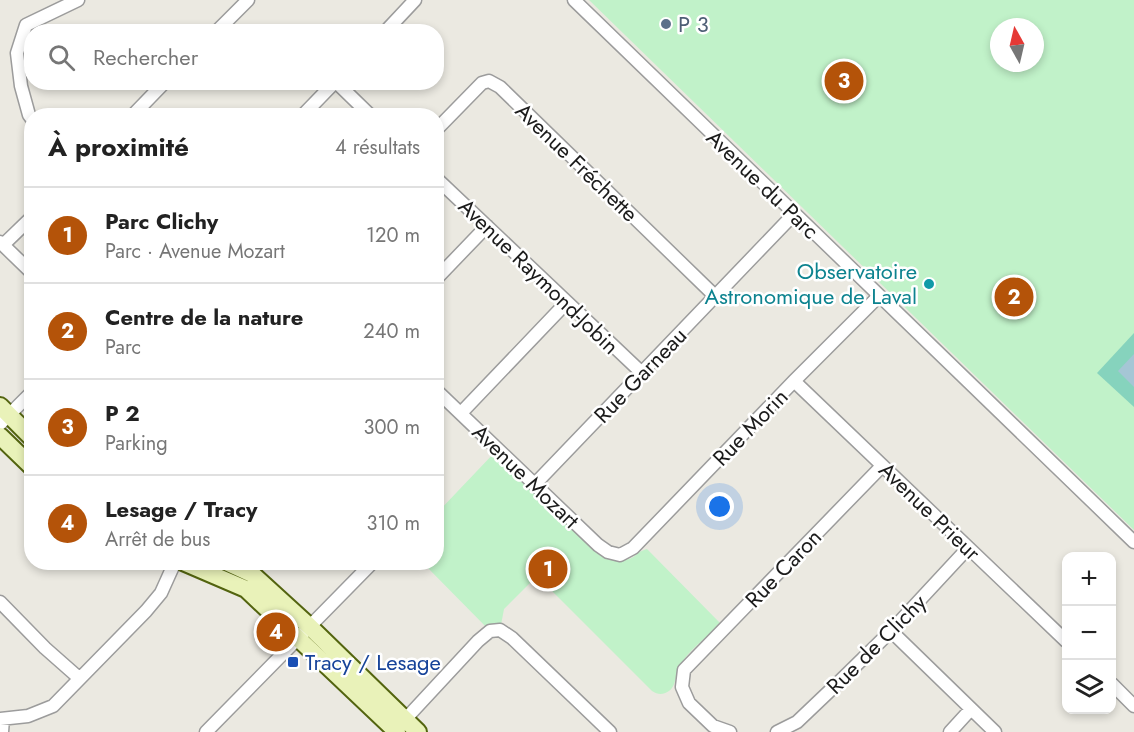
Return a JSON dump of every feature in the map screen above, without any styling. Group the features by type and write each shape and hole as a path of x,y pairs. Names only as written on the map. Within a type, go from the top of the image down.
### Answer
{"street":[{"path":"28,24 78,0"},
{"path":"224,24 248,0"},
{"path":"392,24 415,0"},
{"name":"Avenue du Parc","path":"574,0 1134,542"},
{"path":"24,31 17,53 21,86 27,108"},
{"name":"Avenue Fréchette","path":"444,122 482,83 489,81 500,87 715,296"},
{"path":"140,108 157,90"},
{"path":"310,108 327,90"},
{"path":"343,90 363,108"},
{"name":"Avenue Raymond-Jobin","path":"444,186 642,373"},
{"name":"Rue Garneau","path":"535,484 794,214"},
{"path":"24,223 2,243 24,265"},
{"path":"444,271 487,226"},
{"name":"Rue Morin","path":"620,555 633,548 879,296"},
{"path":"461,413 567,302"},
{"name":"Avenue Prieur","path":"794,381 1062,637"},
{"name":"Avenue Mozart","path":"444,397 598,545 608,552 620,555"},
{"path":"24,398 3,415 24,432"},
{"path":"0,436 24,459"},
{"name":"Rue Caron","path":"730,732 713,726 689,703 682,687 684,670 882,466"},
{"name":"Rue de Clichy","path":"777,732 797,722 891,631 968,548"},
{"path":"2,723 52,706 146,611 160,593 171,570"},
{"path":"202,570 246,588 303,632"},
{"path":"243,570 252,574 303,632 397,728 418,732"},
{"path":"206,732 365,570"},
{"path":"0,602 45,648 79,678"},
{"path":"397,728 478,641 490,631 500,630 512,638 610,732"},
{"path":"891,631 995,732"},
{"path":"1116,688 1134,706"},
{"path":"950,732 971,709"}],"green space":[{"path":"589,0 1134,0 1134,530"},
{"path":"1134,333 1134,407 1097,373"},
{"path":"496,451 616,559 628,559 647,549 721,624 686,656 678,669 671,689 660,694 652,691 537,576 504,609 500,630 490,631 430,570 444,570 444,506"}],"water":[{"path":"1134,354 1134,387 1118,371"}],"place":[{"name":"P 3","path":"666,24"},
{"name":"P 2","path":"844,81"},
{"name":"Observatoire Astronomique de Laval","path":"929,284"},
{"name":"Centre de la nature","path":"1014,297"},
{"name":"Parc Clichy","path":"548,569"},
{"name":"Lesage / Tracy","path":"276,632"},
{"name":"Tracy / Lesage","path":"293,662"}]}
